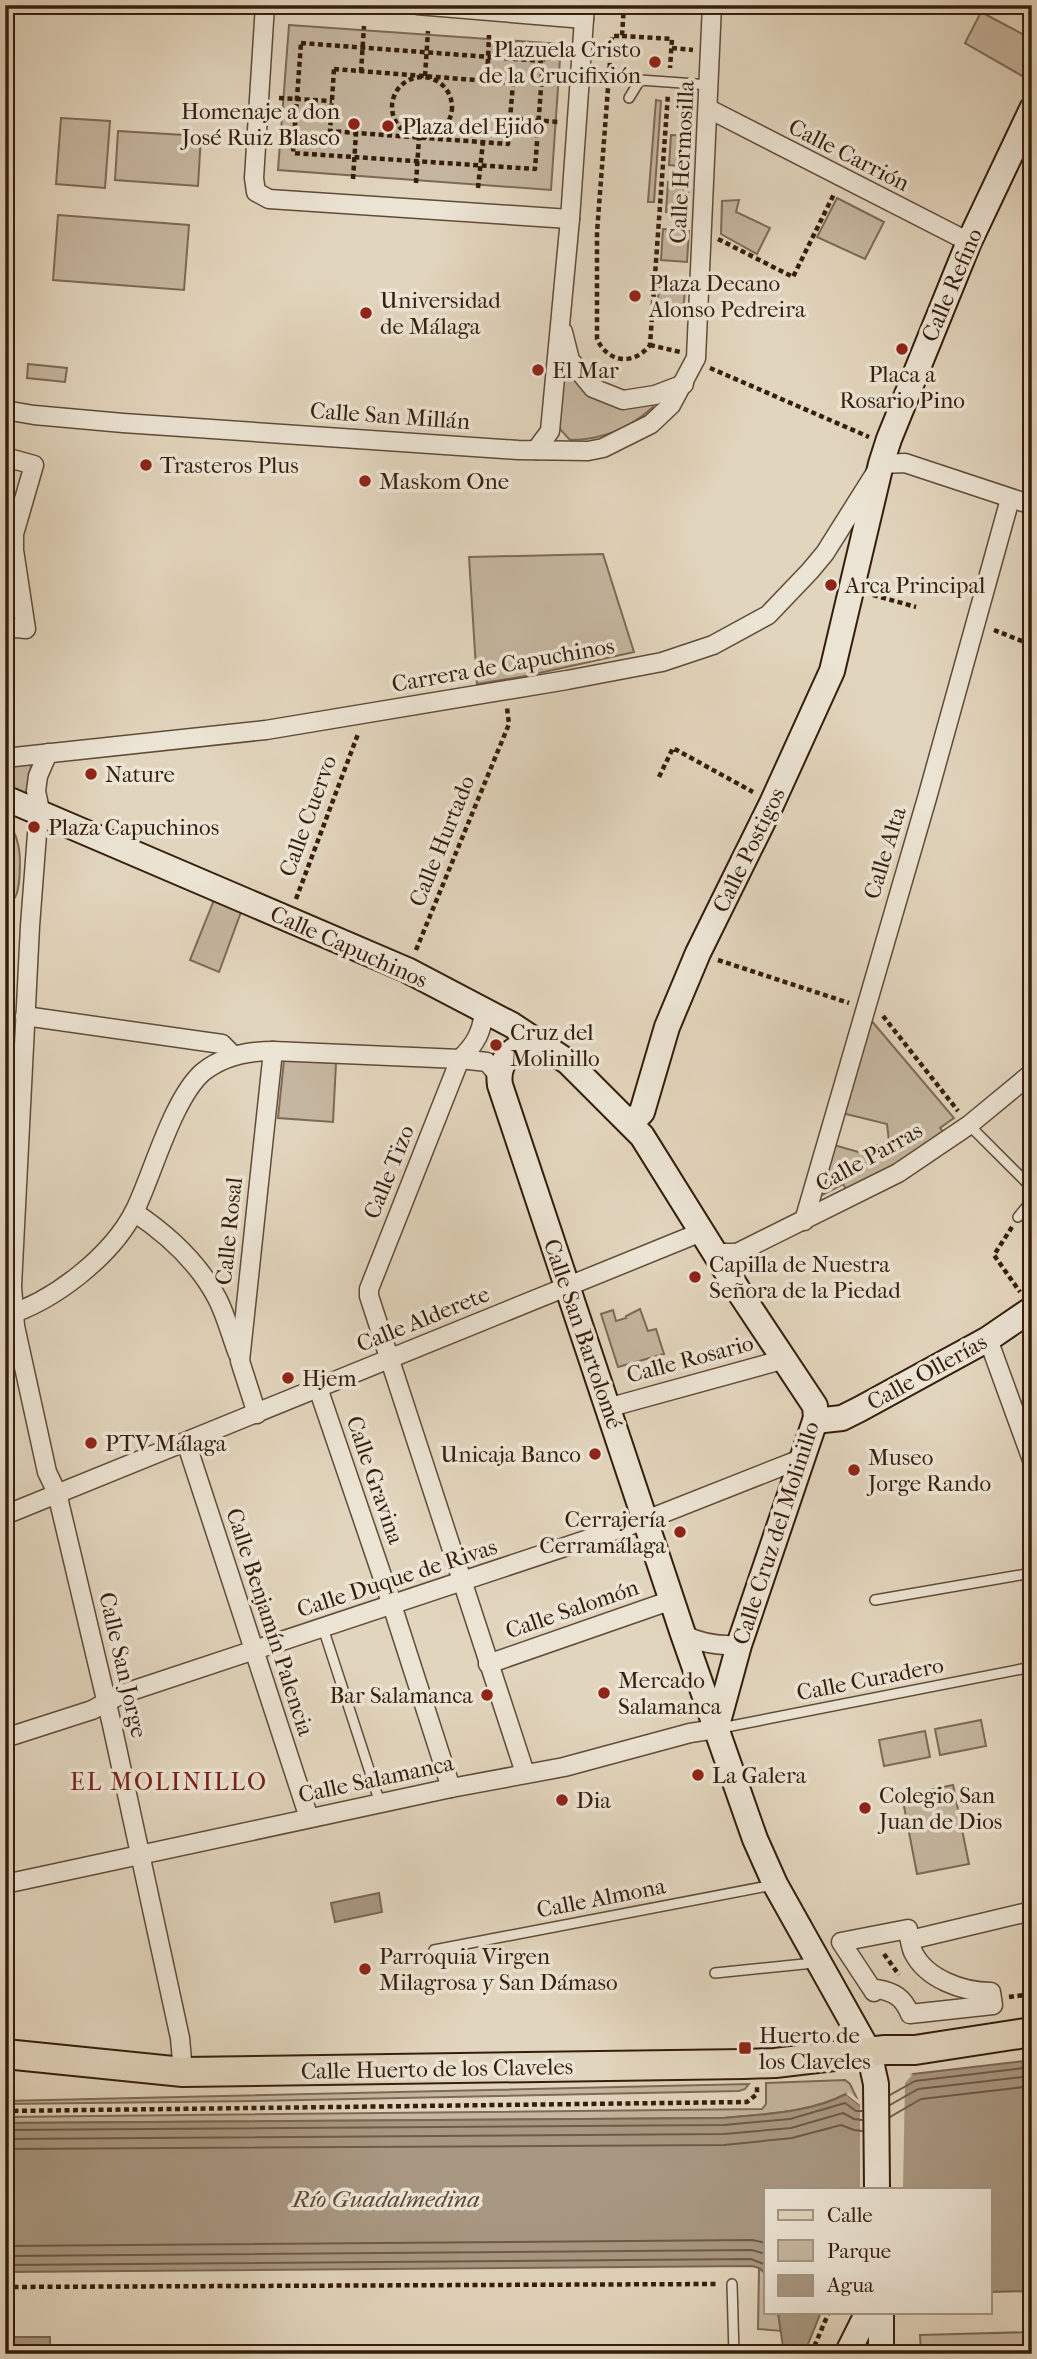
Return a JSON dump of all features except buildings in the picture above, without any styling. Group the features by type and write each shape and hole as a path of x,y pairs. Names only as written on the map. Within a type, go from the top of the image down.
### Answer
{"main road":[{"name":"Calle Refino","path":"881,464 969,242 1032,109"},
{"name":"Calle Postigos","path":"631,1123 642,1112 667,1027 698,953 772,803 832,671 858,581 881,464"},
{"path":"5,798 41,815"},
{"name":"Calle Capuchinos","path":"41,815 407,970 484,1009 568,1062 631,1123"},
{"path":"499,1076 505,1058 524,1044 539,1042"},
{"name":"Calle San Bartolomé","path":"499,1076 567,1288 716,1729"},
{"name":"Calle Cruz del Molinillo","path":"631,1123 642,1136 815,1406 815,1421 803,1461 739,1645 716,1729"},
{"name":"Calle Ollerías","path":"815,1421 842,1418 988,1339 1032,1309"},
{"path":"716,1729 755,1839 775,1884 869,2052 876,2084 877,2188"},
{"name":"Calle Huerto de los Claveles","path":"5,2054 183,2072 745,2064 915,2050 1032,2032"},
{"path":"847,2354 868,2314"},
{"path":"881,2314 881,2354"}],"street":[{"path":"265,5 254,178 256,192 269,199 570,219"},
{"path":"417,5 585,12 570,219 550,430 536,450"},
{"path":"712,14 722,5"},
{"name":"Calle Hermosilla","path":"684,384 696,358 712,14"},
{"name":"Calle Carrión","path":"709,109 969,242"},
{"path":"560,304 563,336 570,360 593,388 623,400 655,395 684,384"},
{"name":"Calle San Millán","path":"5,410 136,424 588,452 603,448 651,424 671,405 684,384"},
{"path":"5,457 34,465 14,534 26,629 5,627"},
{"path":"881,464 905,463 1032,505"},
{"name":"Carrera de Capuchinos","path":"48,753 266,730 662,662 713,645 768,615 825,553 881,464"},
{"name":"Calle Alta","path":"804,1221 1010,499"},
{"path":"825,553 842,553 858,581"},
{"path":"5,758 48,753"},
{"path":"41,815 36,791 38,776 48,753"},
{"name":"Calle San Jorge","path":"41,815 37,834 30,926 9,1315 47,1472 57,1493 107,1702 180,2038 183,2072"},
{"name":"Calle Tizo","path":"484,1009 483,1024 478,1037 460,1059 369,1289 525,1773"},
{"path":"25,1016 222,1044 234,1056"},
{"path":"9,1315 53,1294 97,1260 134,1212 182,1099 203,1072 234,1056 250,1051 273,1051 460,1059 487,1062 499,1076"},
{"name":"Calle Rosal","path":"257,1414 240,1361 273,1051"},
{"name":"Calle Parras","path":"710,1245 737,1253 898,1173 969,1125 1032,1073"},
{"path":"134,1212 172,1241 192,1261 218,1298 240,1361"},
{"name":"Calle Alderete","path":"5,1515 694,1235 710,1245"},
{"path":"988,1339 1032,1460"},
{"name":"Calle Rosario","path":"607,1408 778,1361 781,1354"},
{"name":"Calle Gravina","path":"318,1388 393,1605 451,1788"},
{"name":"Calle Benjamín Palencia","path":"186,1442 309,1818"},
{"name":"Calle Duque de Rivas","path":"5,1738 92,1710 122,1694 646,1520 798,1460 803,1461"},
{"name":"Calle Salomón","path":"488,1664 672,1600"},
{"path":"683,1634 710,1644 739,1645"},
{"name":"Calle Salamanca","path":"5,1884 451,1788 564,1767 690,1733 716,1729"},
{"path":"910,1940 1032,1910"},
{"path":"908,1929 910,1940 913,1951 933,1973 956,1986 991,1992 993,2005 909,2014 905,2003 893,1992 877,1989 874,1992 841,1942 908,1929"}],"lane":[{"path":"629,98 640,80 710,85"},
{"path":"969,1125 1031,1187"},
{"path":"1018,1217 1032,1200"},
{"path":"875,1600 1032,1573"},
{"path":"323,1628 380,1803"},
{"name":"Calle Curadero","path":"716,1729 1032,1667"},
{"name":"Calle Almona","path":"434,1950 775,1884"},
{"path":"715,1973 818,1962"},
{"path":"732,2284 734,2354"}],"path":[{"path":"622,36 624,5"},
{"path":"360,72 364,26"},
{"path":"425,76 428,31"},
{"path":"486,81 489,35"},
{"path":"612,36 622,36 672,39 650,345 639,356 623,360 607,354 597,339 600,181 612,36"},
{"path":"301,44 427,53 543,61 535,170 293,153 301,44"},
{"path":"334,69 360,72 513,83 508,145 330,131 334,69"},
{"path":"425,76 447,89 451,97 452,114 449,123 436,135 419,138 402,130 396,123 392,104 399,87 416,77 425,76"},
{"path":"279,97 332,101"},
{"path":"510,118 559,122"},
{"path":"353,179 356,133"},
{"path":"416,183 419,138"},
{"path":"478,188 483,142"},
{"path":"591,181 600,181"},
{"path":"720,240 793,277 835,193"},
{"path":"650,345 681,352"},
{"path":"709,368 858,432"},
{"path":"858,581 916,607"},
{"path":"976,624 1032,645"},
{"name":"Calle Hurtado","path":"407,970 509,724"},
{"name":"Calle Cuervo","path":"293,908 357,737"},
{"path":"659,777 673,748 772,803"},
{"path":"5,849 6,880"},
{"path":"714,958 864,1008"},
{"path":"901,1039 944,1093"},
{"path":"1018,1217 994,1255 1032,1309"},
{"path":"5,2111 747,2102 757,2094 758,2084"},
{"path":"5,2287 732,2284"},
{"path":"811,2354 829,2314"}],"green space":[{"path":"981,12 1032,39 1031,81 965,43"},
{"path":"289,25 561,44 551,190 278,170"},
{"path":"656,100 661,101 654,202 648,202"},
{"path":"61,118 110,121 105,188 56,184"},
{"path":"118,131 201,136 198,186 115,180"},
{"path":"671,135 691,136 689,167 669,165"},
{"path":"668,182 689,184 686,214 666,212"},
{"path":"837,198 884,222 865,259 817,237"},
{"path":"739,200 736,212 770,228 757,254 721,234 722,201"},
{"path":"58,215 189,225 184,290 53,280"},
{"path":"663,229 689,231 687,262 661,260"},
{"path":"660,278 686,280 683,312 657,309"},
{"path":"28,364 67,368 65,382 27,378"},
{"path":"561,364 568,370 652,404 653,407 615,432 594,438 570,440 558,427"},
{"path":"603,554 634,652 477,684 469,557"},
{"path":"28,763 31,767 26,793 23,795 5,788 5,766"},
{"path":"5,819 16,837 20,864 16,895 5,906"},
{"path":"214,900 241,912 219,972 190,960"},
{"path":"870,1019 954,1118 940,1128 945,1134 894,1169 848,1192 843,1184 822,1195 834,1145 862,1153 864,1149 889,1142 887,1124 842,1113"},
{"path":"284,1060 336,1063 333,1122 278,1118"},
{"path":"640,1309 648,1331 656,1329 664,1354 618,1367 601,1314 613,1310 616,1321"},
{"path":"981,1720 986,1746 940,1755 935,1729"},
{"path":"925,1731 930,1757 884,1766 879,1740"},
{"path":"953,1785 969,1864 917,1874 902,1796"},
{"path":"845,2080 850,2084 860,2105 846,2094 802,2109 724,2118 5,2123 5,2117 762,2109 766,2104 766,2083"},
{"path":"749,2084 739,2091 5,2104 5,2101"},
{"path":"759,2268 764,2272 764,2314 778,2314 781,2331 758,2329"},
{"path":"1032,2332 1032,2343 991,2354 921,2354 920,2335"}],"water":[{"path":"379,1893 382,1912 335,1922 331,1903"},
{"name":"Río Guadalmedina","path":"1032,2060 1032,2291 992,2292 992,2188 764,2188 764,2272 752,2266 5,2272 5,2123 724,2118 802,2109 846,2094 860,2105 913,2074"},
{"path":"778,2314 820,2314 804,2354 784,2354"},
{"path":"10,2337 50,2337 50,2354 10,2354"}],"pier":[{"path":"913,2074 905,2083 903,2188 860,2188 860,2105 846,2094 849,2092 860,2101 900,2077"}],"place":[{"name":"Plazuela Cristo de la Crucifixión","path":"655,62"},
{"name":"Homenaje a don José Ruiz Blasco","path":"354,124"},
{"name":"Plaza del Ejido","path":"388,126"},
{"name":"Plaza Decano Alonso Pedreira","path":"635,296"},
{"name":"Universidad de Málaga","path":"366,313"},
{"name":"Placa a Rosario Pino","path":"902,349"},
{"name":"El Mar","path":"538,370"},
{"name":"Trasteros Plus","path":"146,465"},
{"name":"Maskom One","path":"365,481"},
{"name":"Arca Principal","path":"831,585"},
{"name":"Nature","path":"91,774"},
{"name":"Plaza Capuchinos","path":"34,827"},
{"name":"Cruz del Molinillo","path":"496,1045"},
{"name":"Capilla de Nuestra Señora de la Piedad","path":"695,1277"},
{"name":"Hjem","path":"288,1378"},
{"name":"PTV Málaga","path":"91,1443"},
{"name":"Unicaja Banco","path":"595,1454"},
{"name":"Museo Jorge Rando","path":"854,1470"},
{"name":"Cerrajería Cerramálaga","path":"680,1532"},
{"name":"Mercado Salamanca","path":"604,1693"},
{"name":"Bar Salamanca","path":"487,1695"},
{"name":"La Galera","path":"698,1775"},
{"name":"Dia","path":"562,1800"},
{"name":"Colegio San Juan de Dios","path":"865,1808"},
{"name":"Parroquia Virgen Milagrosa y San Dámaso","path":"365,1969"},
{"name":"Huerto de los Claveles","path":"745,2048"}],"district":[{"name":"EL MOLINILLO","path":"169,1782"}]}
